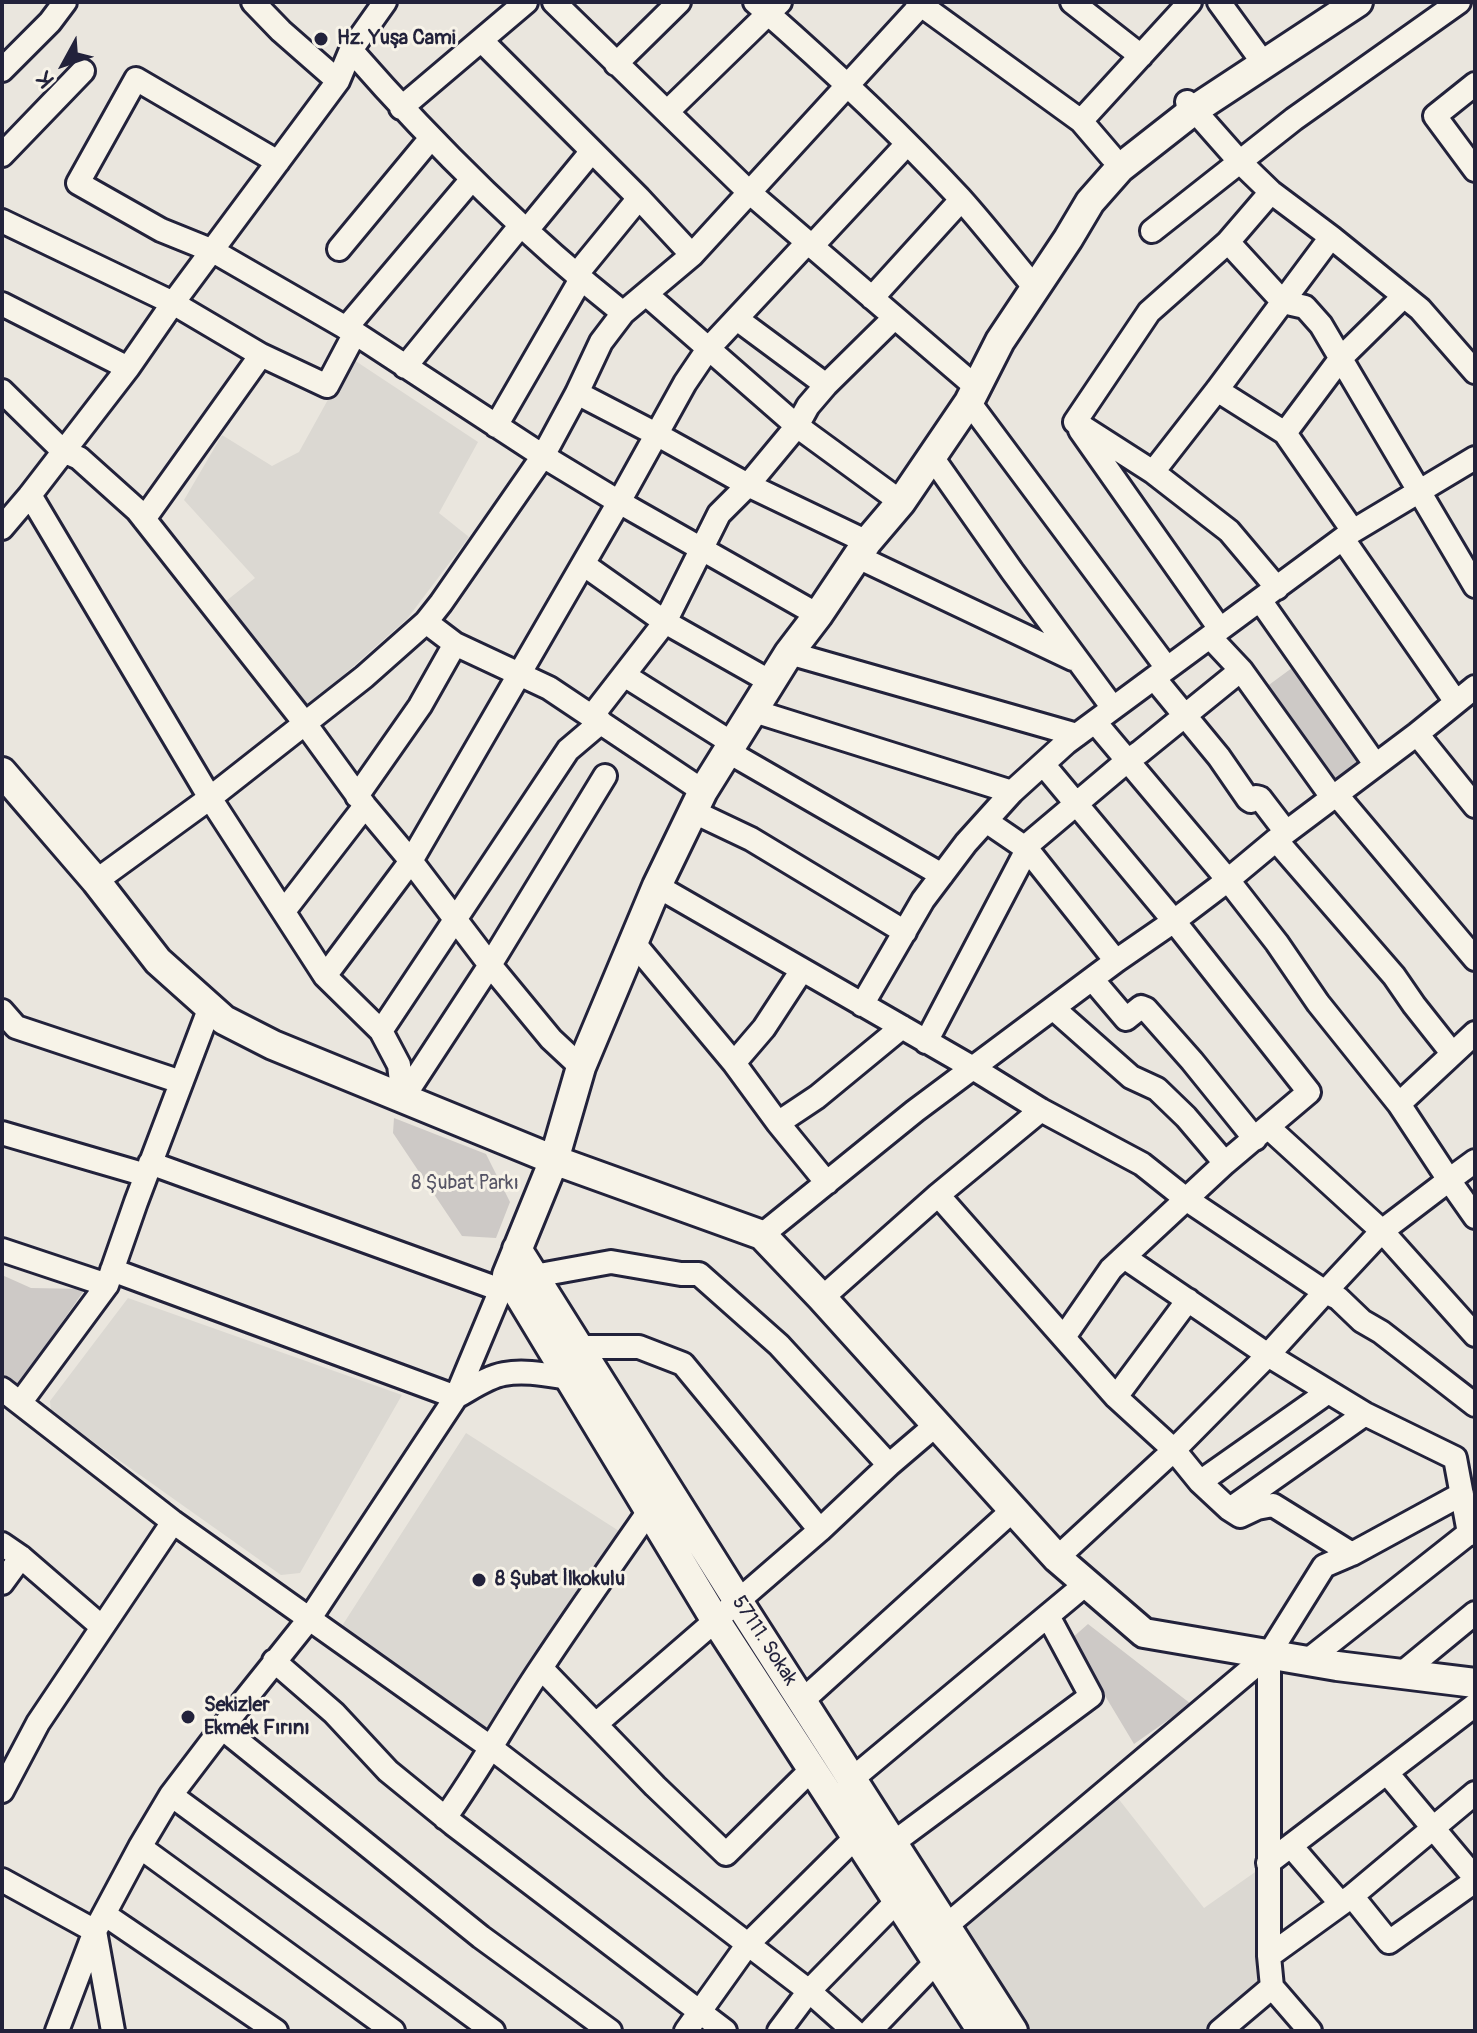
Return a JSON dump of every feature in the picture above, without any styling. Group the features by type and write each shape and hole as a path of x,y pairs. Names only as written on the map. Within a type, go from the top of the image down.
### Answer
{"main road":[{"path":"982,2031 716,1621 569,1378 515,1272 554,1160 581,1067 657,886 698,801 789,653 932,457 972,394 1000,341 1090,202 1120,168 1190,106 1256,53 1329,2"},
{"path":"1035,288 1081,198 1104,161 1358,2"},
{"path":"2,772 96,881 158,961 224,1020 273,1045 554,1160 762,1235 1057,1558 1144,1633 1307,1661 1475,1683"},
{"name":"57111. Sokak","path":"515,1272 579,1347 1013,2031"}],"street":[{"path":"2,70 50,22 65,2"},
{"path":"253,2 338,81"},
{"path":"6,515 30,495 128,368 338,81 351,50 385,2"},
{"path":"401,108 526,2"},
{"path":"554,2 749,192 872,298 972,394 1186,716 1248,799 1260,798 1281,836 1452,1053"},
{"path":"616,64 679,2"},
{"path":"1072,2 1141,56"},
{"path":"1081,121 1190,2"},
{"path":"1220,2 1256,53"},
{"path":"1152,231 1294,119 1459,2"},
{"path":"96,881 210,798 364,677 426,622 543,456 601,342 623,313 692,255 848,86 919,3 1081,121 1111,156"},
{"path":"667,112 768,6 961,200 1035,288"},
{"path":"482,41 692,255"},
{"path":"351,50 401,108 472,179 578,277 623,313"},
{"path":"2,155 83,71"},
{"path":"278,162 136,79 78,183 161,230 213,251 351,331 543,456 818,615"},
{"path":"1475,84 1435,116 1475,170"},
{"path":"1190,106 1271,192 1420,309 1475,372"},
{"path":"339,249 431,138"},
{"path":"325,976 411,861 685,383 708,349 907,144"},
{"path":"405,367 592,151"},
{"path":"2,221 173,303 261,355 327,386 351,331 472,179"},
{"path":"1075,422 1149,312 1228,242 1271,192"},
{"path":"496,426 578,277 639,198"},
{"path":"872,298 961,200"},
{"path":"1153,472 1331,237"},
{"path":"1228,242 1283,302 1305,307 1321,325 1475,586"},
{"path":"646,294 797,426 901,502"},
{"path":"1285,433 1341,358 1404,296"},
{"path":"2,304 128,368"},
{"path":"381,1031 568,750 596,719 624,675 665,622 719,514 748,485 797,426 808,406 826,385 894,318"},
{"path":"737,319 826,385"},
{"path":"144,519 261,355"},
{"path":"1217,390 1285,433 1456,702"},
{"path":"2,391 63,451 79,458 137,510 490,965 551,1039 581,1067"},
{"path":"577,393 862,550 1078,662"},
{"path":"1075,422 1153,472 1229,531 1375,764"},
{"path":"1075,422 1215,633 1334,795 1475,959"},
{"path":"932,457 1078,662 1095,721 1277,943 1318,1003 1399,1104 1475,1217"},
{"path":"862,1005 923,900 966,843 1012,792 1043,764 1095,721 1348,535 1475,458"},
{"path":"30,495 210,798 325,976 381,1031 399,1065 403,1098"},
{"path":"583,564 665,622 771,682"},
{"path":"426,622 455,644 549,688 596,719 751,839 905,932"},
{"path":"284,911 361,801 455,644"},
{"path":"789,653 1095,721"},
{"path":"926,1042 1031,842 1241,670"},
{"path":"624,675 730,747 942,875"},
{"path":"762,1235 915,1111 1174,921 1475,687"},
{"path":"754,711 1012,792"},
{"path":"1417,734 1475,806"},
{"path":"1043,764 1174,921 1309,1092 1225,1163 1111,1269 1064,1337"},
{"path":"403,1098 490,965 605,776"},
{"path":"986,821 1027,849 1116,961"},
{"path":"657,886 1041,1110 1142,1164 1186,1199 1338,1298 1362,1321 1381,1332 1475,1405"},
{"path":"633,942 734,1063 827,1183"},
{"path":"734,1063 764,1028 802,970"},
{"path":"1092,979 1126,1019 1144,1007 1262,1133 1382,1231 1475,1335"},
{"path":"210,1007 110,1278 11,1396 173,1522 490,1747 809,1991 854,2031"},
{"path":"1053,1008 1131,1077 1157,1089 1186,1117 1225,1163"},
{"path":"2,1011 16,1027 181,1082"},
{"path":"778,1123 817,1097 902,1027"},
{"path":"1399,1104 1475,1033"},
{"path":"822,1298 938,1195 1041,1110"},
{"path":"2,1133 148,1169 515,1272 611,1262 681,1274 699,1274 779,1345 889,1465"},
{"path":"1057,1558 1174,1450 1268,1355 1382,1231 1475,1161"},
{"path":"938,1195 1116,1397 1174,1450 1200,1482 1229,1509 1240,1516 1273,1505 1352,1554"},
{"path":"2,1250 110,1278 456,1397 503,1374 534,1373 569,1378"},
{"path":"1124,1257 1328,1392 1365,1414 1455,1458 1472,1533 1307,1661"},
{"path":"57,2031 100,1923 171,1795 310,1618 456,1397 515,1272"},
{"path":"1116,1397 1188,1300"},
{"path":"579,1347 639,1347 683,1364 820,1530"},
{"path":"1200,1482 1328,1392"},
{"path":"1229,1509 1365,1414"},
{"path":"596,1724 937,1424"},
{"path":"946,1926 1269,1654 1324,1566 1462,1494"},
{"path":"802,1701 1013,1510"},
{"path":"445,1818 541,1668 649,1511"},
{"path":"2,1791 38,1723 173,1522"},
{"path":"2,1544 102,1627"},
{"path":"2,1583 21,1557"},
{"path":"852,1779 1087,1583"},
{"path":"1401,1674 1475,1613"},
{"path":"893,1843 1091,1696 1048,1616"},
{"path":"1269,1654 1268,1863 1272,1987 1310,2031"},
{"path":"274,1661 334,1713 388,1771 445,1818 725,2031"},
{"path":"541,1668 726,1854 812,1769"},
{"path":"1268,1863 1475,1705"},
{"path":"222,1728 481,1937 610,2031"},
{"path":"1291,1846 1389,1942 1475,1879 1387,1773"},
{"path":"1269,1956 1347,1900 1475,1793"},
{"path":"171,1795 493,2031"},
{"path":"686,2031 748,1944 856,1837"},
{"path":"140,1847 393,2031"},
{"path":"2,1880 100,1923 276,2031"},
{"path":"779,2031 809,1991 898,1900"},
{"path":"100,1923 113,2031"},
{"path":"870,2031 937,1961"},
{"path":"1220,2031 1272,1987"}],"shaded area":[{"path":"351,358 478,442 439,513 469,537 407,619 306,708 221,605 255,578 184,500 222,435 272,466 299,452"},
{"path":"128,1298 402,1395 300,1573 281,1575 51,1412 50,1401"},
{"name":"8 Şubat İlkokulu","path":"466,1433 619,1531 488,1732 340,1629"},
{"path":"1110,1788 1204,1908 1268,1863 1272,1987 1220,2031 1013,2031 946,1926"}],"green space":[{"path":"1296,665 1366,762 1331,786 1262,690"},
{"name":"8 Şubat Parkı","path":"394,1118 486,1154 510,1202 496,1238 462,1236 393,1133"},
{"path":"2,1275 31,1288 85,1289 18,1386 2,1375"},
{"path":"1088,1624 1191,1704 1134,1744 1071,1639"}],"place":[{"name":"Hz. Yuşa Cami","path":"321,39"},
{"name":"8 Şubat İlkokulu","path":"479,1580"},
{"name":"Sekizler Ekmek Fırını","path":"188,1717"}]}
